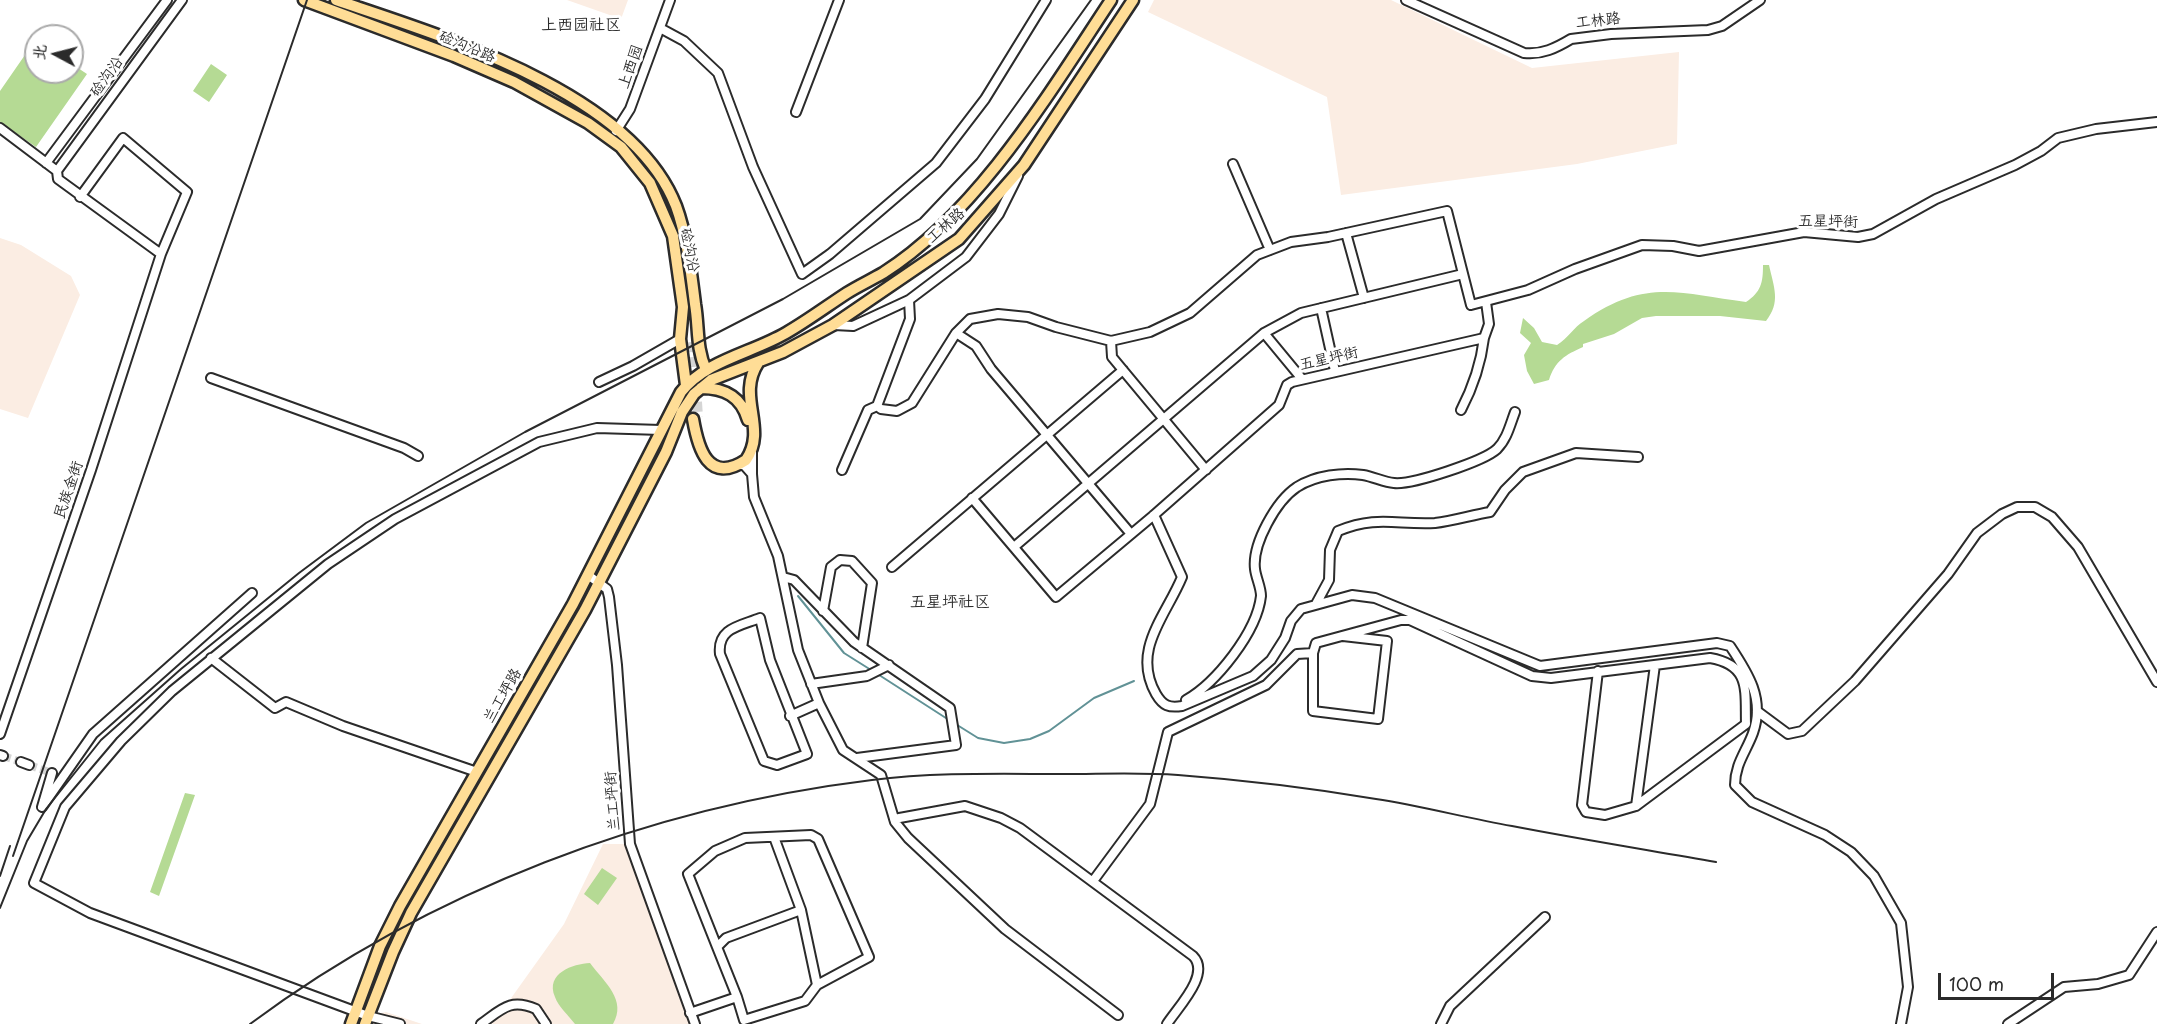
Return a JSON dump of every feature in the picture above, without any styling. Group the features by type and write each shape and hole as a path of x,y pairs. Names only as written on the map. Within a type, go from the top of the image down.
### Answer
{"highway":[{"name":"硷沟沿路","path":"304,0 454,56 514,82 588,123 610,139"},
{"name":"硷沟沿路","path":"336,0 414,27 519,70 557,90 618,128"},
{"name":"工林路","path":"686,386 706,370 786,334 849,292 884,273 926,240 990,174 1054,86 1111,0"},
{"name":"工林路","path":"701,388 711,380 758,363 833,325 959,239 1024,165 1133,0"},
{"name":"硷沟沿","path":"618,128 646,156 660,176 675,205 696,305 699,354 706,370"},
{"name":"硷沟沿","path":"610,139 636,164 664,210 673,236 686,342"},
{"path":"686,386 682,359 686,342 687,258"},
{"path":"682,359 693,361 699,354"},
{"path":"701,388 726,392 744,408 749,425 746,450 733,460 714,459 707,454 695,418 703,457 720,467 738,465 746,459 752,448 754,424 748,386 750,375 758,363"},
{"name":"兰工坪路","path":"351,1024 380,946 400,906 588,575 686,386"},
{"name":"兰工坪路","path":"367,1020 393,952 411,913 599,582 666,452 682,412 701,388"}],"street":[{"name":"硷沟沿","path":"46,163 166,0"},
{"name":"硷沟沿","path":"57,171 182,0"},
{"name":"上西园","path":"610,139 630,109 670,0"},
{"path":"796,112 839,0"},
{"path":"660,28 684,41 718,73 753,167 802,274 830,254 936,163 985,99 1046,0"},
{"name":"工林路","path":"1406,0 1524,53 1533,54 1556,49 1571,39 1611,34 1708,30 1722,26 1760,0"},
{"name":"五星坪街","path":"1486,302 1528,290 1575,269 1642,245 1673,246 1699,251 1804,232 1858,237 1873,234 1936,199 2042,151 2058,138 2096,129 2157,122"},
{"path":"0,128 57,171 58,180 161,254"},
{"name":"民族金街","path":"0,734 3,715 87,481 161,254 187,192 123,138 80,197"},
{"path":"1233,164 1270,250"},
{"path":"833,325 853,326 909,300 966,257 999,214 1024,165"},
{"path":"877,406 881,409 897,411 912,403 956,333 970,319 998,314 1028,317 1056,327 1111,341 1150,332 1190,313 1257,255 1291,242 1346,233 1447,211 1471,305 1486,302 1489,324 1470,392 1461,410"},
{"path":"1346,233 1364,298"},
{"path":"1014,547 1264,333 1302,313 1463,274"},
{"path":"842,470 868,410 877,406 910,319 909,300"},
{"path":"1321,308 1335,371"},
{"path":"956,333 976,346 991,369 1131,534"},
{"path":"1264,333 1302,379"},
{"name":"五星坪街","path":"972,498 1056,597 1154,515 1279,405 1287,385 1335,371 1484,338"},
{"path":"1111,341 1112,357 1206,470"},
{"path":"599,382 686,342"},
{"path":"892,567 1122,370"},
{"path":"211,378 404,448 418,456"},
{"path":"1172,708 1214,680 1234,655 1258,610 1261,594 1255,568 1258,546 1273,513 1297,487 1339,474 1365,475 1395,483 1413,481 1478,459 1496,450 1506,437 1515,412"},
{"path":"400,1024 367,1020 356,1010 90,913 34,883 65,807 121,741 172,691 328,564 395,519 539,442 597,428 662,430"},
{"path":"752,448 754,496 778,556 798,651 819,703 843,750 881,775 894,819 908,838 1005,929 1118,1015"},
{"path":"1316,604 1329,580 1330,550 1338,531 1359,522 1382,520 1435,523 1490,512 1505,490 1523,472 1576,453 1638,457"},
{"path":"738,465 744,465 752,474"},
{"path":"1756,711 1788,734 1802,731 1855,681 1901,630 1948,574 1977,533 2002,514 2017,507 2035,507 2052,517 2078,547 2157,681"},
{"path":"1154,515 1182,577 1153,632 1147,650 1154,691 1165,705 1172,708 1182,706 1253,676 1271,660 1285,638 1291,621 1301,609 1352,595 1375,598 1540,666 1717,644 1730,646 1752,679 1756,711 1753,732 1735,772 1735,785 1752,802 1825,835 1851,852 1874,876 1902,923 1908,987 1901,1024"},
{"path":"824,611 831,567 840,560 852,561 872,583 862,648"},
{"path":"588,575 599,582"},
{"path":"783,577 794,580 862,648 950,708 956,745 857,758"},
{"name":"兰工坪街","path":"599,582 607,589 617,665 630,844 695,1024"},
{"path":"52,773 42,807 93,734 252,593"},
{"path":"760,618 770,660 790,716 807,754 777,765 768,764 764,761 720,654 721,638 726,631 760,618"},
{"path":"1343,636 1387,641 1378,718 1312,711 1313,653 1316,643 1401,620 1410,620 1532,676 1551,678 1598,671 1710,658 1724,660 1735,667 1744,681 1746,724 1636,806 1605,815 1586,812 1582,806 1598,671"},
{"path":"1093,881 1150,804 1168,732 1266,685 1297,654 1313,653"},
{"path":"211,658 275,708 286,702 343,726 477,772"},
{"path":"811,684 867,676 880,672 889,665"},
{"path":"1636,806 1655,665"},
{"path":"790,716 819,703"},
{"path":"894,819 965,806 974,807 1020,828 1093,881 1198,961 1197,978 1167,1024"},
{"path":"811,835 818,839 869,957 817,985 805,1001 744,1020 717,947 688,874 715,851 735,841 745,838 811,835"},
{"path":"774,837 801,910 817,985"},
{"path":"717,947 726,938 801,910"},
{"path":"1441,1024 1450,1006 1545,917"},
{"path":"2008,1024 2064,987 2098,984 2129,975 2157,932"},
{"path":"690,1012 737,998"},
{"path":"482,1024 515,1003 536,1009 546,1024"}],"shaded area":[{"path":"567,0 628,0 621,19"},
{"path":"1154,0 1391,0 1532,68 1679,52 1677,144 1577,164 1341,195 1327,97 1148,12"},
{"path":"0,238 21,245 71,276 80,295 28,418 0,409"},
{"path":"603,844 630,844 695,1024 481,1024 504,1008 564,924"},
{"path":"386,1012 422,1024 366,1024 368,1016"}],"green space":[{"path":"24,56 24,84 80,84 36,147 0,122 0,91"},
{"path":"211,64 227,75 209,102 193,91"},
{"path":"1763,265 1769,265 1775,294 1774,307 1766,321 1720,316 1642,318 1614,334 1583,344 1583,347 1558,363 1549,380 1534,384 1527,371 1524,355 1531,343 1520,333 1523,318 1534,328 1542,342 1557,345 1580,323 1605,307 1644,294 1681,293 1746,302 1755,295 1760,287"},
{"path":"185,793 195,795 159,896 150,892"},
{"path":"602,868 617,878 598,905 584,894"},
{"path":"590,963 616,999 617,1015 613,1024 575,1024 555,997 554,982 562,971 576,965"}],"waterway":[{"path":"798,596 844,653 871,670"},
{"path":"876,673 949,720"},
{"path":"954,723 978,738 1004,743 1030,739 1049,731 1094,698 1134,681"}],"tunnel":[{"path":"693,342 698,417"},
{"path":"3,756 21,762"},
{"path":"29,765 52,773"}],"railway":[{"path":"13,856 307,0"},
{"path":"0,908 27,841 46,809 101,740 181,669 299,573 366,523 525,432 783,299 920,219 977,159 1091,0"},
{"path":"250,1024 319,976 391,934 467,895 545,862 625,834 706,811 789,793 896,777 1120,773 1228,779 1393,802 1537,831 1716,862"},
{"path":"0,876 10,846"}],"district":[{"name":"上西园社区","path":"581,26"},
{"name":"五星坪社区","path":"950,603"}]}
